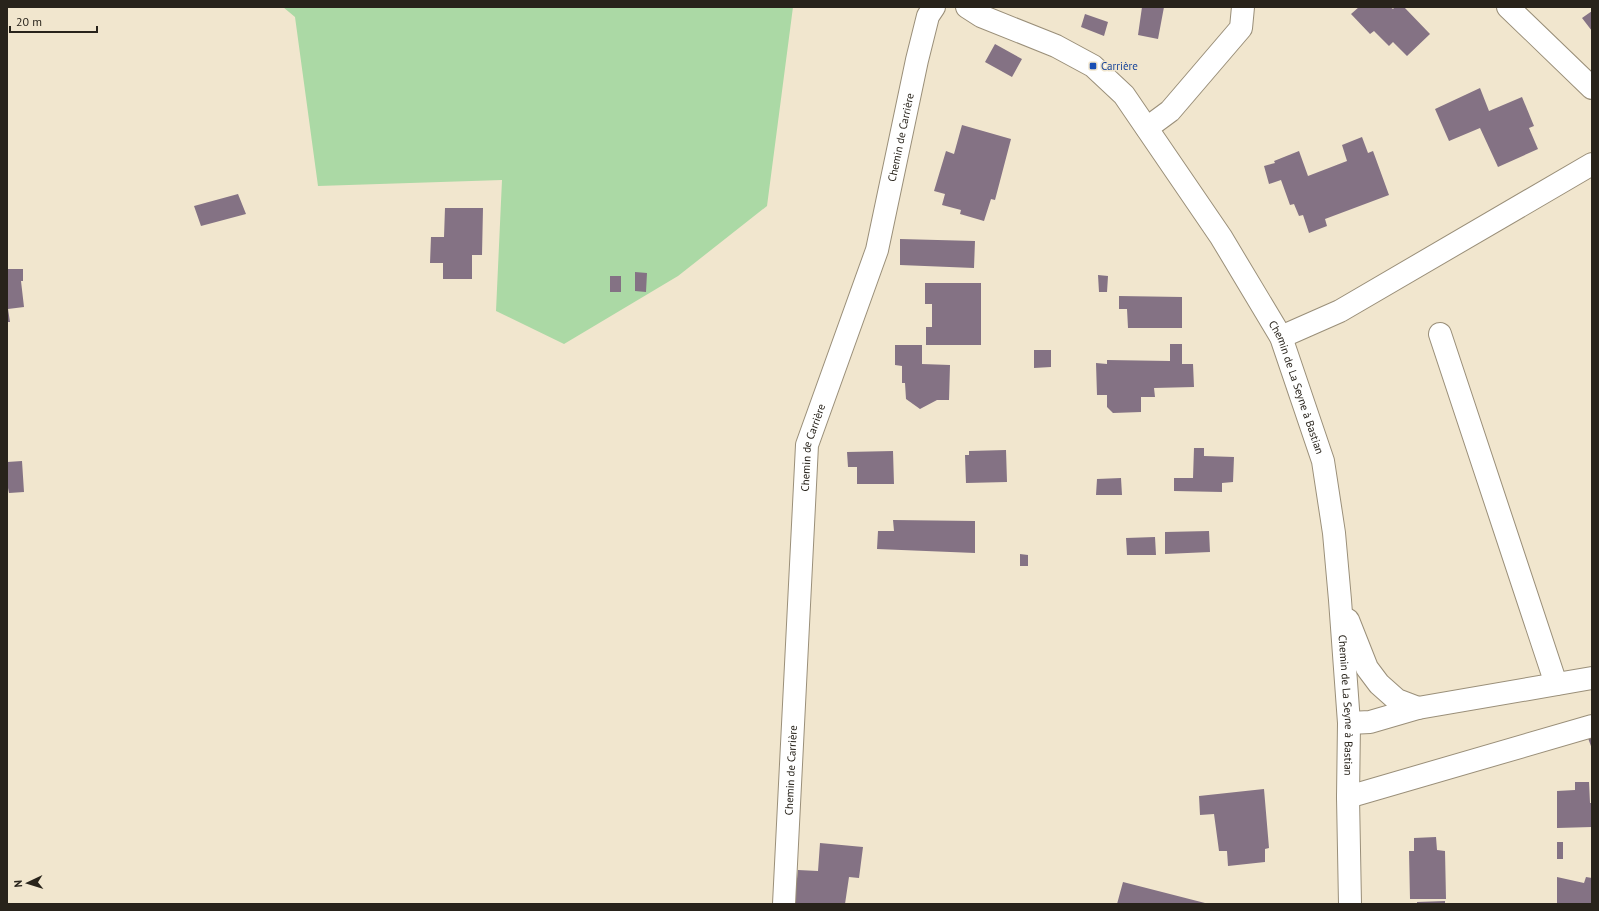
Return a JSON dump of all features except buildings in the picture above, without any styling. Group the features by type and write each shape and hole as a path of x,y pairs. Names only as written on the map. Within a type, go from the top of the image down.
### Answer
{"street":[{"name":"Chemin de Carrière","path":"784,904 807,445 877,250 917,60 928,16 934,7"},
{"name":"Chemin de La Seyne à Bastian","path":"967,7 981,16 1056,46 1093,66 1124,95 1221,237 1281,337 1323,460 1334,533 1349,723 1348,797 1350,904"},
{"path":"1147,128 1170,111 1241,28 1243,7"},
{"path":"1508,7 1592,88"},
{"path":"1281,337 1340,311 1592,164"},
{"path":"1440,334 1556,684"},
{"path":"1340,600 1367,668 1379,684 1397,700 1418,708"},
{"path":"1349,723 1370,722 1418,708 1592,678"},
{"path":"1348,797 1592,726"}],"green space":[{"path":"283,7 793,7 767,206 678,276 564,344 496,311 502,180 318,186 295,17"}],"place":[{"name":"Carrière","path":"1093,66"}]}
